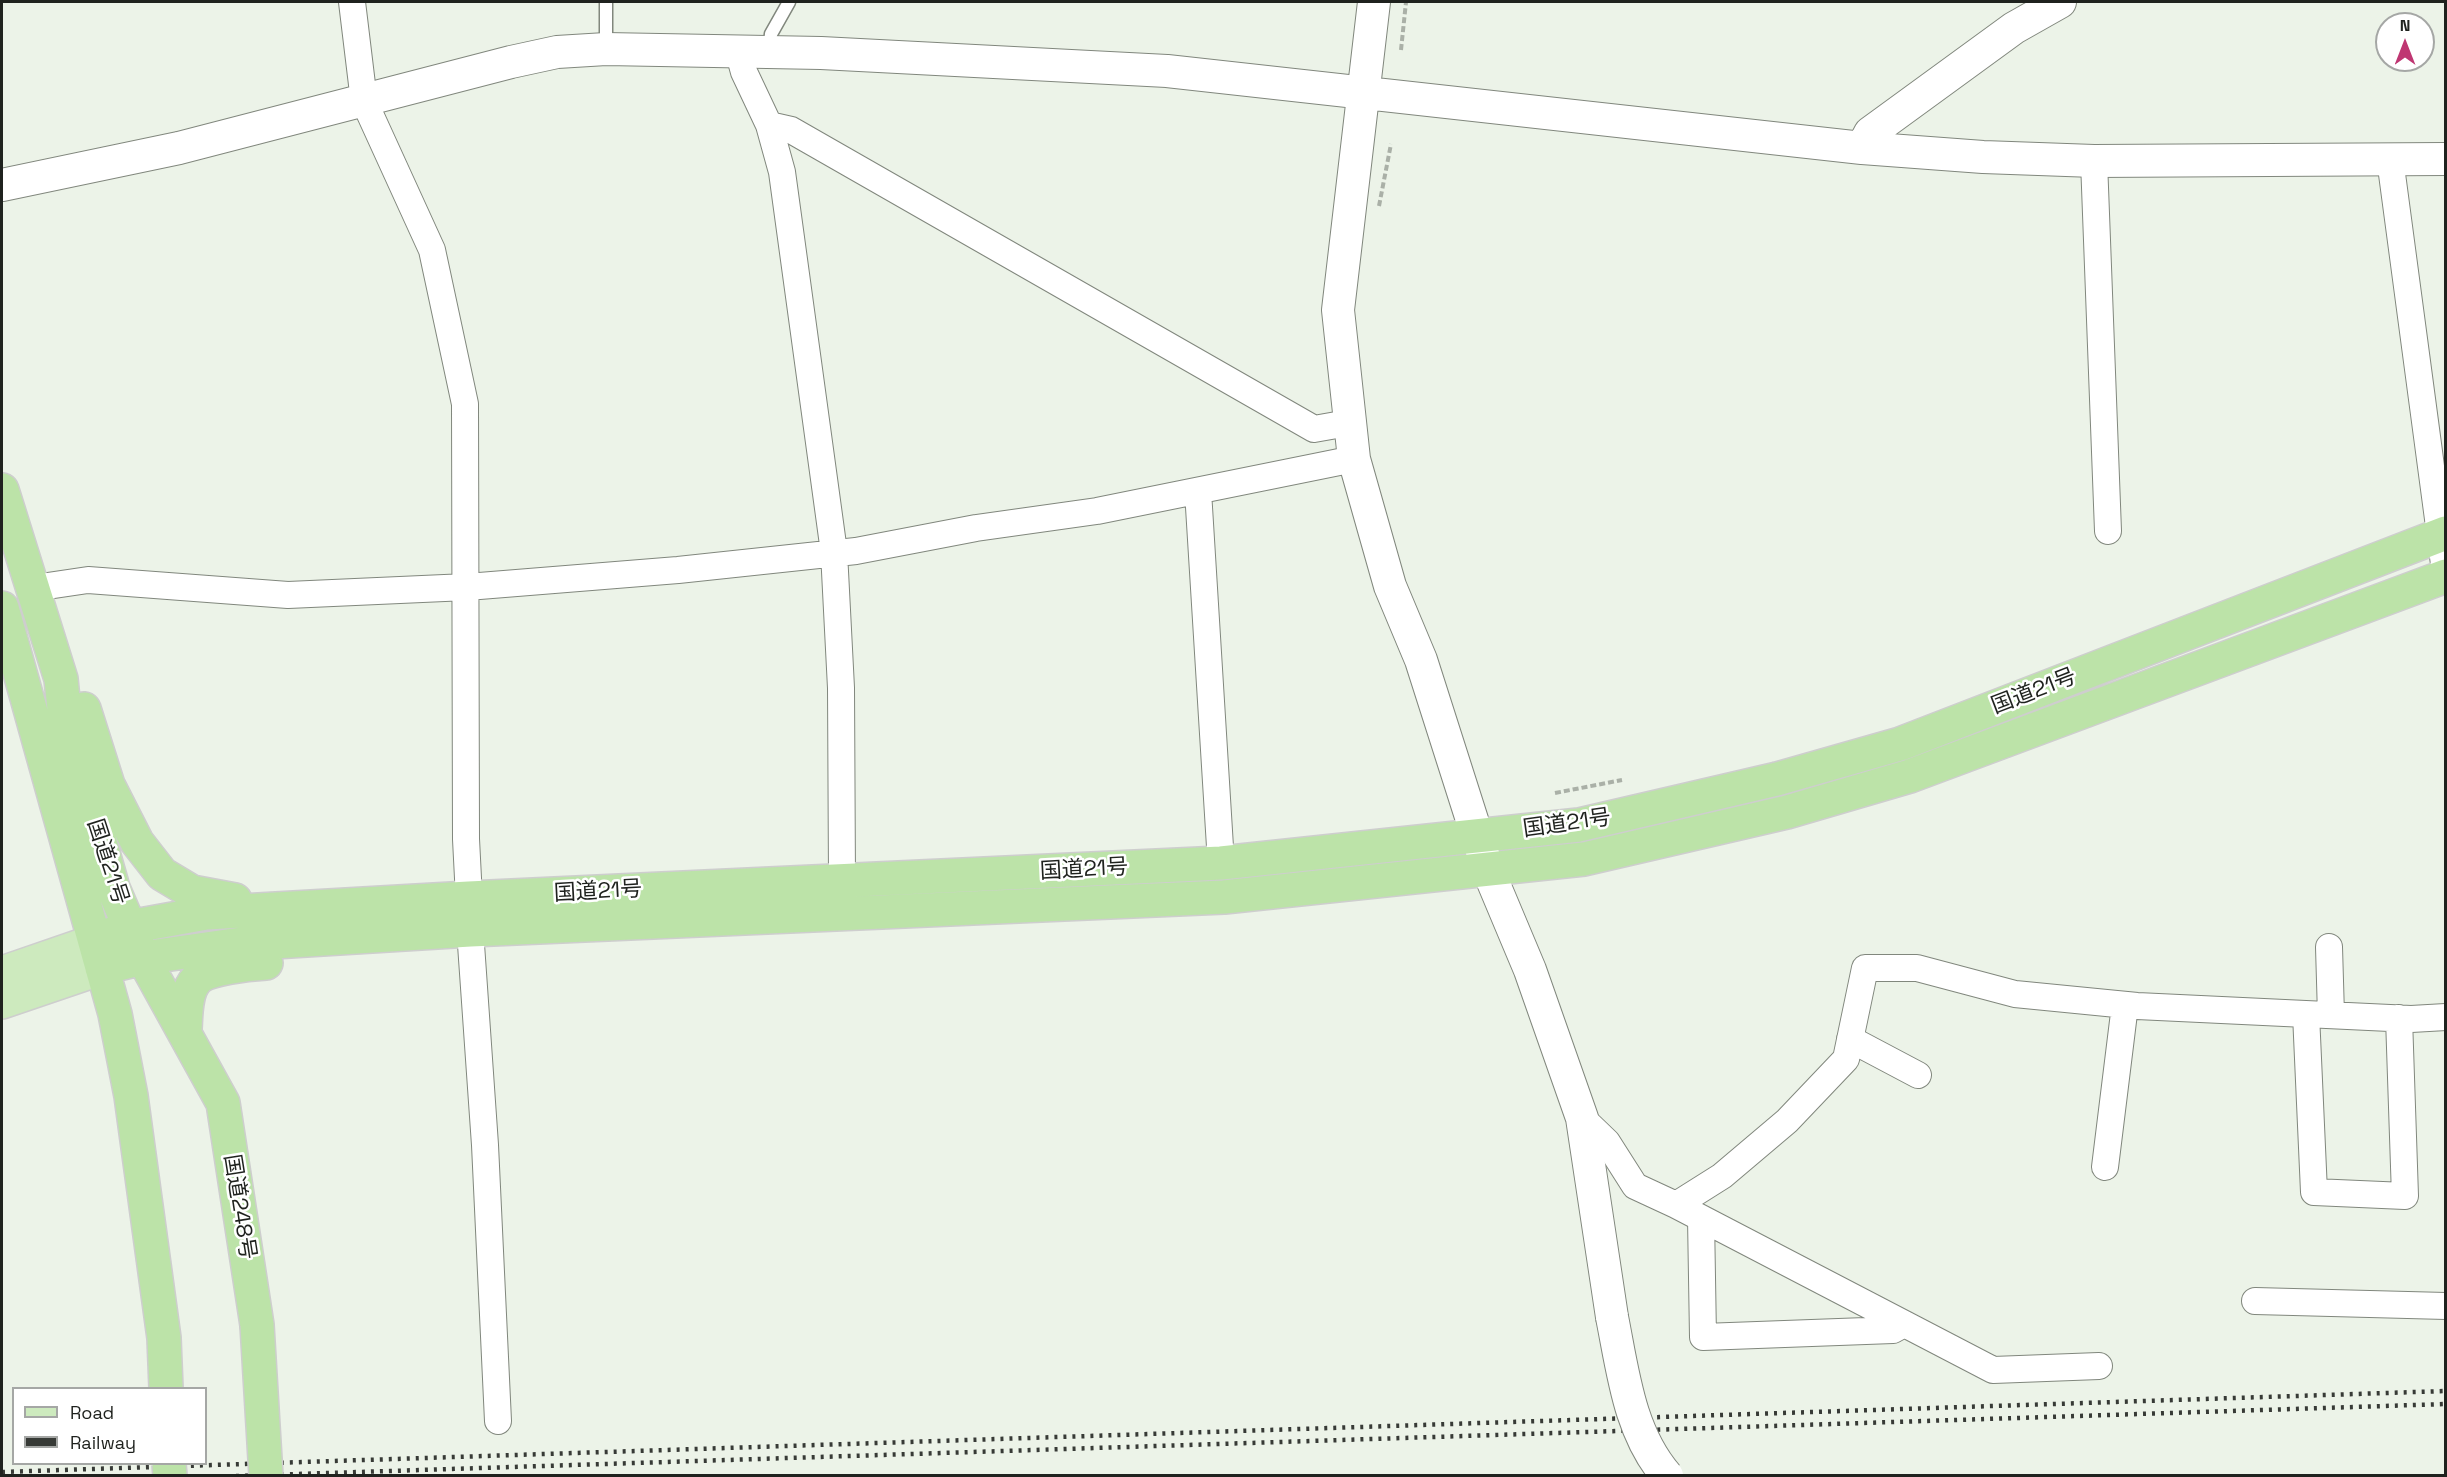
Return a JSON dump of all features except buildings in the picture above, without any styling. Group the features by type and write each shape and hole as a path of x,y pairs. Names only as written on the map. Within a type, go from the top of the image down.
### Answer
{"highway":[{"name":"国道21号","path":"2,490 61,679 65,719 112,888 129,927 206,913 469,898 1221,863 1579,825 1777,780 1900,744 2442,534"},
{"name":"国道21号","path":"2,608 99,955 143,958 241,944 470,930 1224,897 1584,859 1786,812 1910,776 2445,577"},
{"path":"61,679 86,712 108,785 137,842 162,874 192,892 227,900 358,899 375,904"},
{"path":"129,927 99,955 115,1014 131,1096 164,1338 166,1387"},
{"name":"国道248号","path":"129,927 143,958 224,1103 258,1325 266,1476"},
{"path":"184,1029 189,996 197,978 250,964 348,957 401,936"}],"main road":[{"path":"2,973 99,955"},
{"path":"2,1002 99,955"}],"street":[{"path":"352,2 364,100 432,250 465,404 466,839 469,898"},
{"path":"1374,2 1338,309 1348,423 1354,459 1390,585 1421,660 1488,870 1530,970 1582,1118 1612,1317 1632,1414 1657,1464 1668,1476"},
{"path":"1862,148 1870,133 2014,28 2060,2"},
{"path":"2,185 179,148 511,62 557,52 606,49 769,51 1167,71 1862,148 1983,158 2094,161 2445,159"},
{"path":"738,50 744,72 769,124 782,172 834,552 841,688 842,880"},
{"path":"769,124 791,130 1314,429 1348,423"},
{"path":"2390,159 2442,534 2445,577"},
{"path":"2094,161 2108,531"},
{"path":"34,588 88,580 288,594 467,587 678,570 856,551 976,528 1097,511 1354,459"},
{"path":"1198,491 1221,863"},
{"path":"470,930 485,1145 498,1421"},
{"path":"2329,947 2331,1015"},
{"path":"1676,1205 1722,1176 1787,1121 1846,1059 1865,968 1917,968 2015,994 2125,1005 2399,1018 2445,1017"},
{"path":"2105,1167 2125,1005"},
{"path":"2306,1014 2314,1192 2405,1196 2399,1018"},
{"path":"1850,1039 1918,1075"},
{"path":"1582,1118 1607,1142 1635,1186 1676,1205 1993,1370 2098,1366"},
{"path":"1701,1218 1703,1337 1893,1330 1904,1324"},
{"path":"2254,1301 2445,1306"}],"lane":[{"path":"606,2 606,49"},
{"path":"769,51 771,34 789,2"}],"path":[{"path":"1401,50 1406,2"},
{"path":"1379,208 1391,144"},
{"path":"1556,793 1622,780"}],"railway":[{"path":"2,1472 2446,1391"},
{"path":"236,1476 2446,1404"}]}
